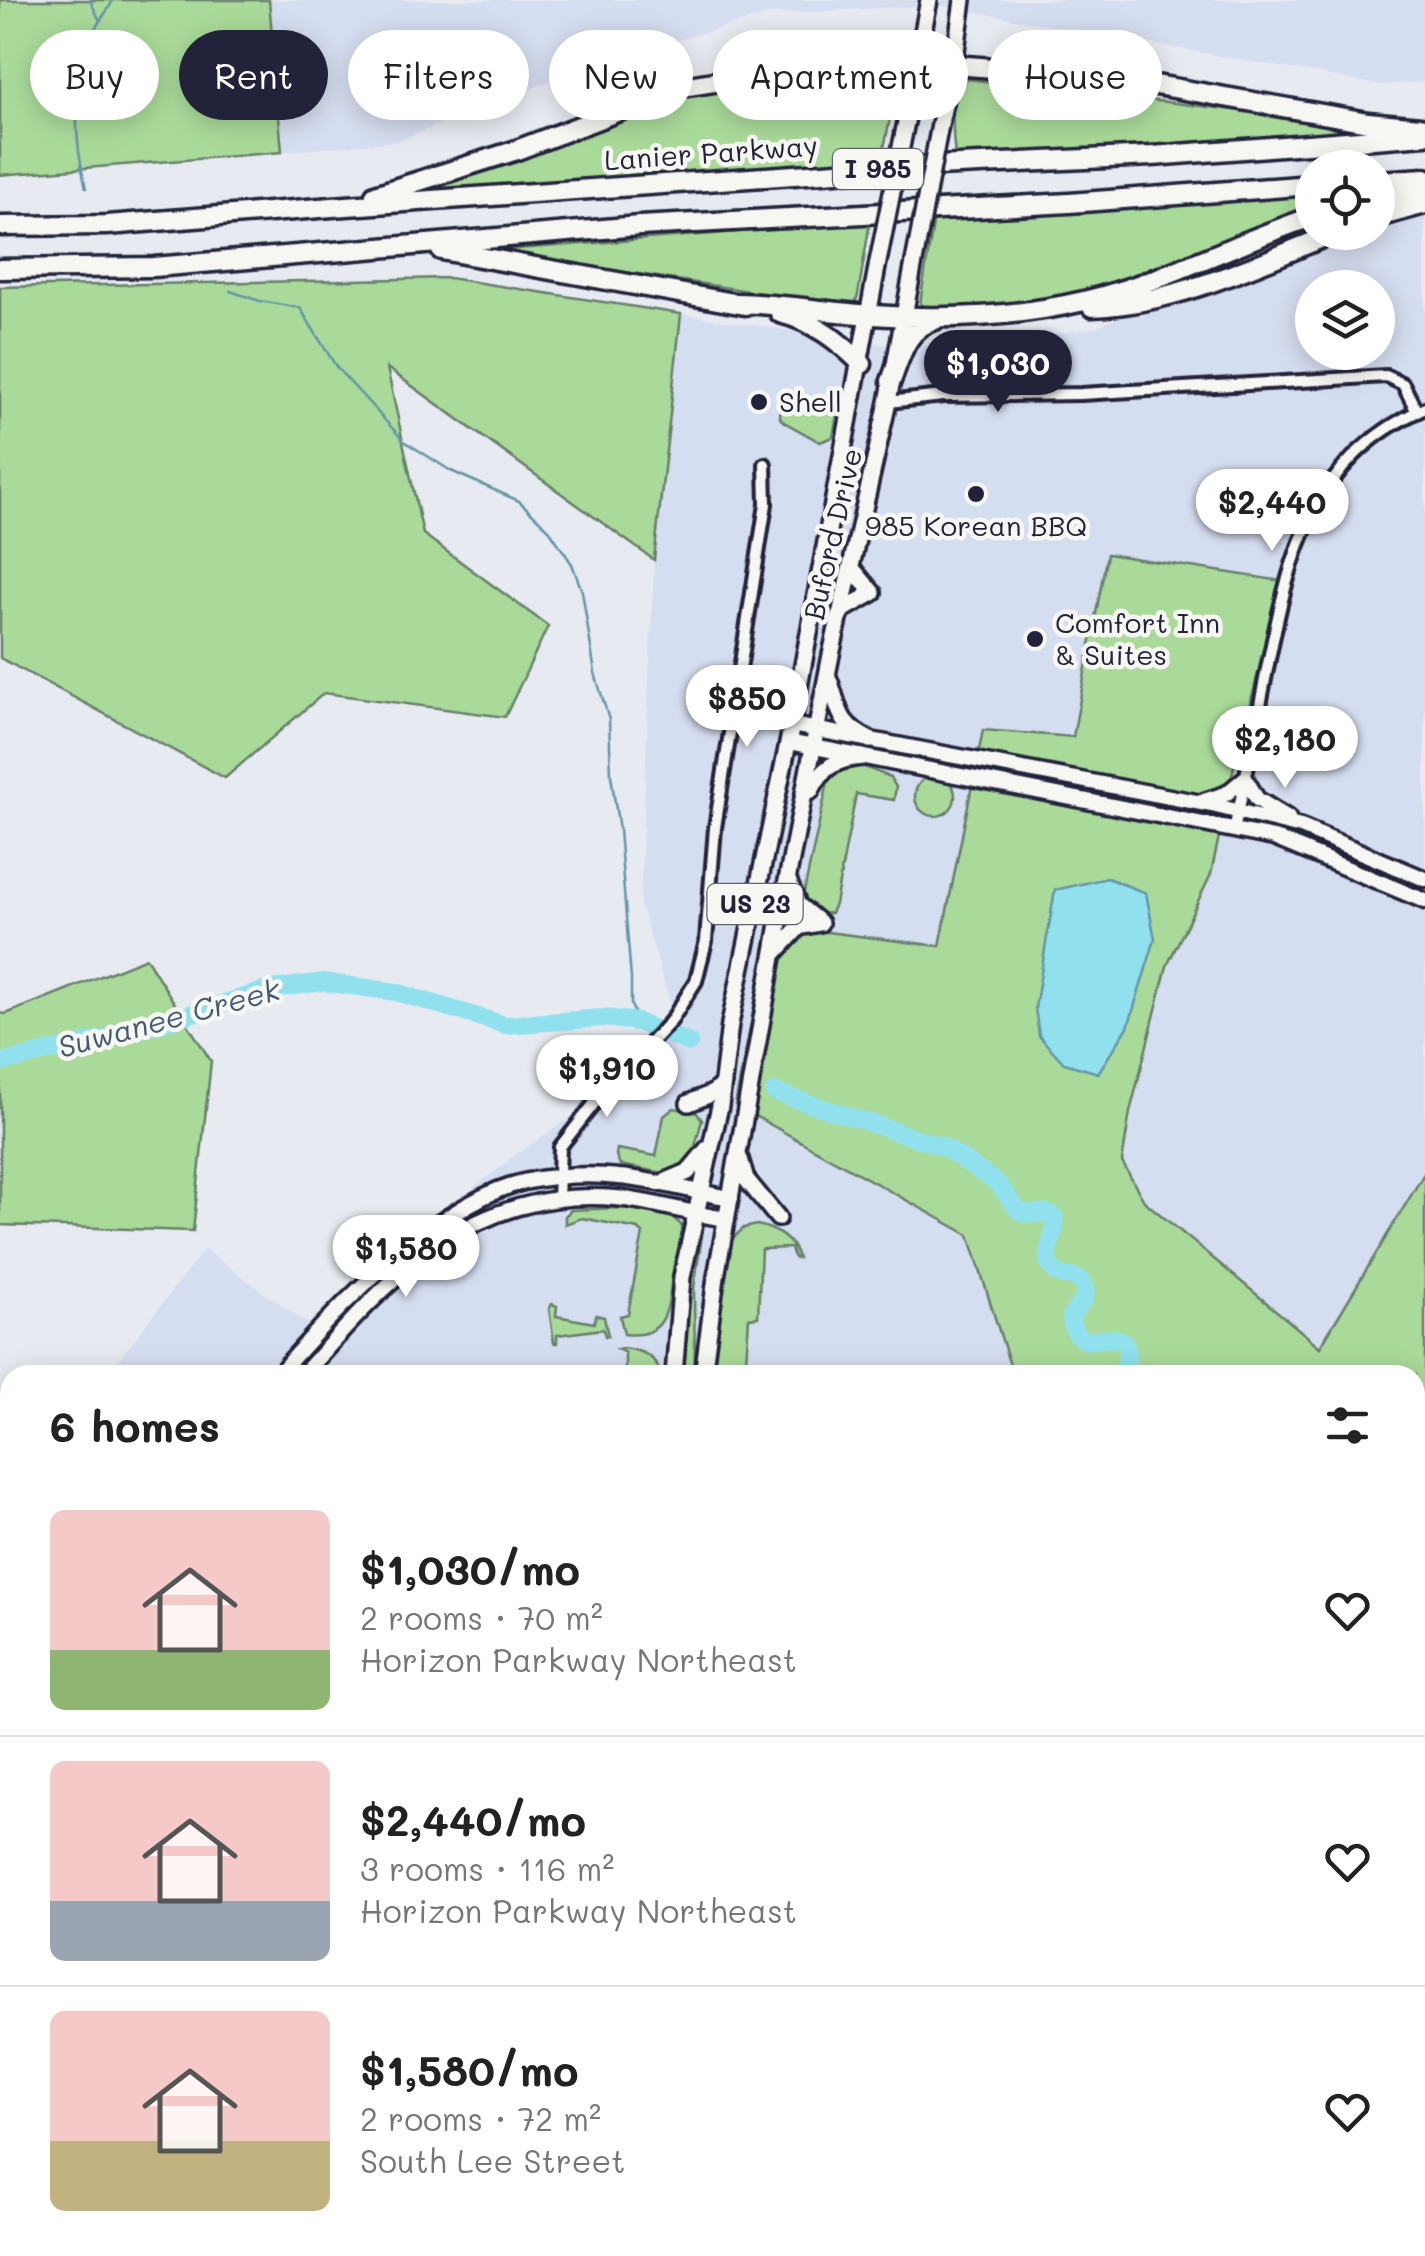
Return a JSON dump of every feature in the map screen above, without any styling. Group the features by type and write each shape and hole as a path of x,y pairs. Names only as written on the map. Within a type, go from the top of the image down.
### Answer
{"highway":[{"name":"Buford Drive","path":"924,30 929,0"},
{"name":"Buford Drive","path":"959,30 963,0"},
{"path":"968,66 1110,77 1425,131"},
{"path":"332,207 414,185 682,87 713,82"},
{"name":"Buford Drive","path":"675,1365 682,1278 714,1135 737,989 789,742 906,120"},
{"name":"Buford Drive","path":"704,1365 716,1277 800,812 888,402 941,120"},
{"name":"Lanier Parkway","path":"0,226 106,225 894,168 1152,156 1425,131"},
{"path":"1395,180 1425,178"},
{"name":"I 985","path":"0,269 154,267 640,226 1295,187"},
{"path":"1395,195 1425,190"},
{"path":"1395,212 1425,204"},
{"path":"1037,310 1118,292 1295,223"},
{"path":"420,246 793,316 835,337 862,364"},
{"path":"736,304 945,317 1108,307 1160,298 1206,284 1295,249"},
{"path":"892,380 909,336 926,322 945,317"},
{"path":"841,611 872,593 851,567"},
{"path":"828,675 838,712 848,728 870,740"},
{"path":"800,812 818,776 829,765 844,758 863,757"},
{"path":"773,956 799,926 820,923 798,905 788,879"},
{"path":"662,1183 696,1167 714,1135 702,1111 689,1103 713,1093 722,1084"},
{"path":"738,1152 746,1178 778,1218"}],"main road":[{"path":"792,725 1199,802 1302,827"},
{"path":"789,742 1274,838 1425,901"},
{"path":"1199,802 1226,794 1245,778 1257,799 1302,827 1425,879"},
{"path":"288,1365 412,1244 456,1212 500,1190 529,1181 615,1176 731,1198"},
{"path":"314,1365 410,1265 454,1234 498,1211 526,1203 613,1198 728,1219"}],"street":[{"path":"888,402 944,396 1104,392 1386,376 1402,384 1421,410 1386,430 1349,462 1302,530 1286,577 1234,830"},
{"path":"558,1200 560,1147 597,1100 671,1021 696,981 706,941 715,828 766,504 765,464"}],"shaded area":[{"path":"269,0 1425,0 1425,82 1380,85 1162,46 1162,30 1076,30 938,5 772,14 693,36 693,30 549,30 549,82 529,89 529,30 348,30 348,120 451,120 397,141 282,152 279,120 328,120 328,30 272,30"},
{"path":"1425,214 1425,1172 1320,1348 1143,1201 1122,1162 1130,1112 1167,966 1211,874 1234,766 1108,554 1073,738 983,730 940,947 752,1022 735,1105 970,1235 1010,1365 115,1365 204,1249 330,1340 404,1243 514,1156 628,1078 674,1015 640,904 654,560 681,314 876,344 963,348 1095,328 1176,292 1295,247 1395,250 1395,220"}],"green space":[{"path":"0,0 269,0 272,30 179,30 179,120 279,120 282,152 0,175"},
{"path":"968,79 988,81 988,120 1162,120 1162,102 1368,130 955,158 953,120 968,120"},
{"path":"713,89 713,120 890,120 881,163 380,196 439,185 484,171 621,120 693,120 693,93"},
{"path":"1295,193 1295,218 1097,289 1042,300 935,310 925,309 920,303 934,218"},
{"path":"870,222 858,295 847,306 489,251"},
{"path":"449,278 681,314 654,560 387,368 423,534 548,626 505,717 324,693 225,778 0,658 0,287"},
{"path":"785,398 834,402 838,409 833,437 820,442 784,422 780,418 781,401"},
{"path":"1107,554 1282,581 1234,766 1211,874 1167,966 1130,1112 1122,1162 1144,1201 1320,1347 1425,1172 1425,1365 1010,1365 969,1235 735,1105 770,925 940,946 983,730 1073,737"},
{"path":"849,765 890,777 896,787 894,800 856,794 835,904 831,913 818,914 802,901 828,782 840,768"},
{"path":"935,776 949,782 955,796 949,810 935,816 921,810 915,796 921,782"},
{"path":"146,958 211,1061 193,1231 0,1225 0,1013 6,1014"},
{"path":"674,1108 697,1113 702,1120 691,1161 670,1174 620,1165 617,1149 656,1156 664,1116"},
{"path":"620,1208 665,1214 685,1231 666,1312 661,1323 641,1334 624,1334 620,1316 628,1314 643,1233 582,1218 565,1224 565,1216 571,1210"},
{"path":"757,1225 770,1229 792,1246 798,1258 794,1258 791,1248 761,1249 758,1317 749,1318 746,1365 714,1365 731,1240 744,1228"},
{"path":"701,1230 694,1288 695,1365 681,1365 687,1302"},
{"path":"552,1304 557,1306 556,1316 594,1323 596,1315 604,1317 608,1336 603,1329 557,1335 554,1343 549,1309"},
{"path":"617,1349 647,1355 656,1365 625,1365 625,1353"}],"water":[{"path":"1107,878 1146,893 1155,939 1128,1027 1098,1073 1064,1063 1039,1036 1035,1008 1055,890"}],"waterway":[{"path":"90,0 99,19"},
{"path":"86,188 77,129 78,91 93,33 113,0"},
{"path":"230,291 300,308 337,368 404,441 451,471 519,501 548,528 572,564 582,591 595,673 609,720 631,1005 638,1022"},
{"name":"Suwanee Creek","path":"0,1063 133,1032 266,990 323,982 396,992 505,1025 604,1018 638,1022 689,1043"},
{"name":"Suwanee Creek","path":"774,1092 944,1147 997,1183 1018,1210 1054,1216 1048,1253 1050,1266 1058,1274 1080,1280 1086,1290 1071,1316 1073,1328 1086,1341 1123,1341 1126,1365"}],"place":[{"name":"Shell","path":"759,402"},
{"name":"985 Korean BBQ","path":"976,494"},
{"name":"Comfort Inn & Suites","path":"1035,639"}]}
